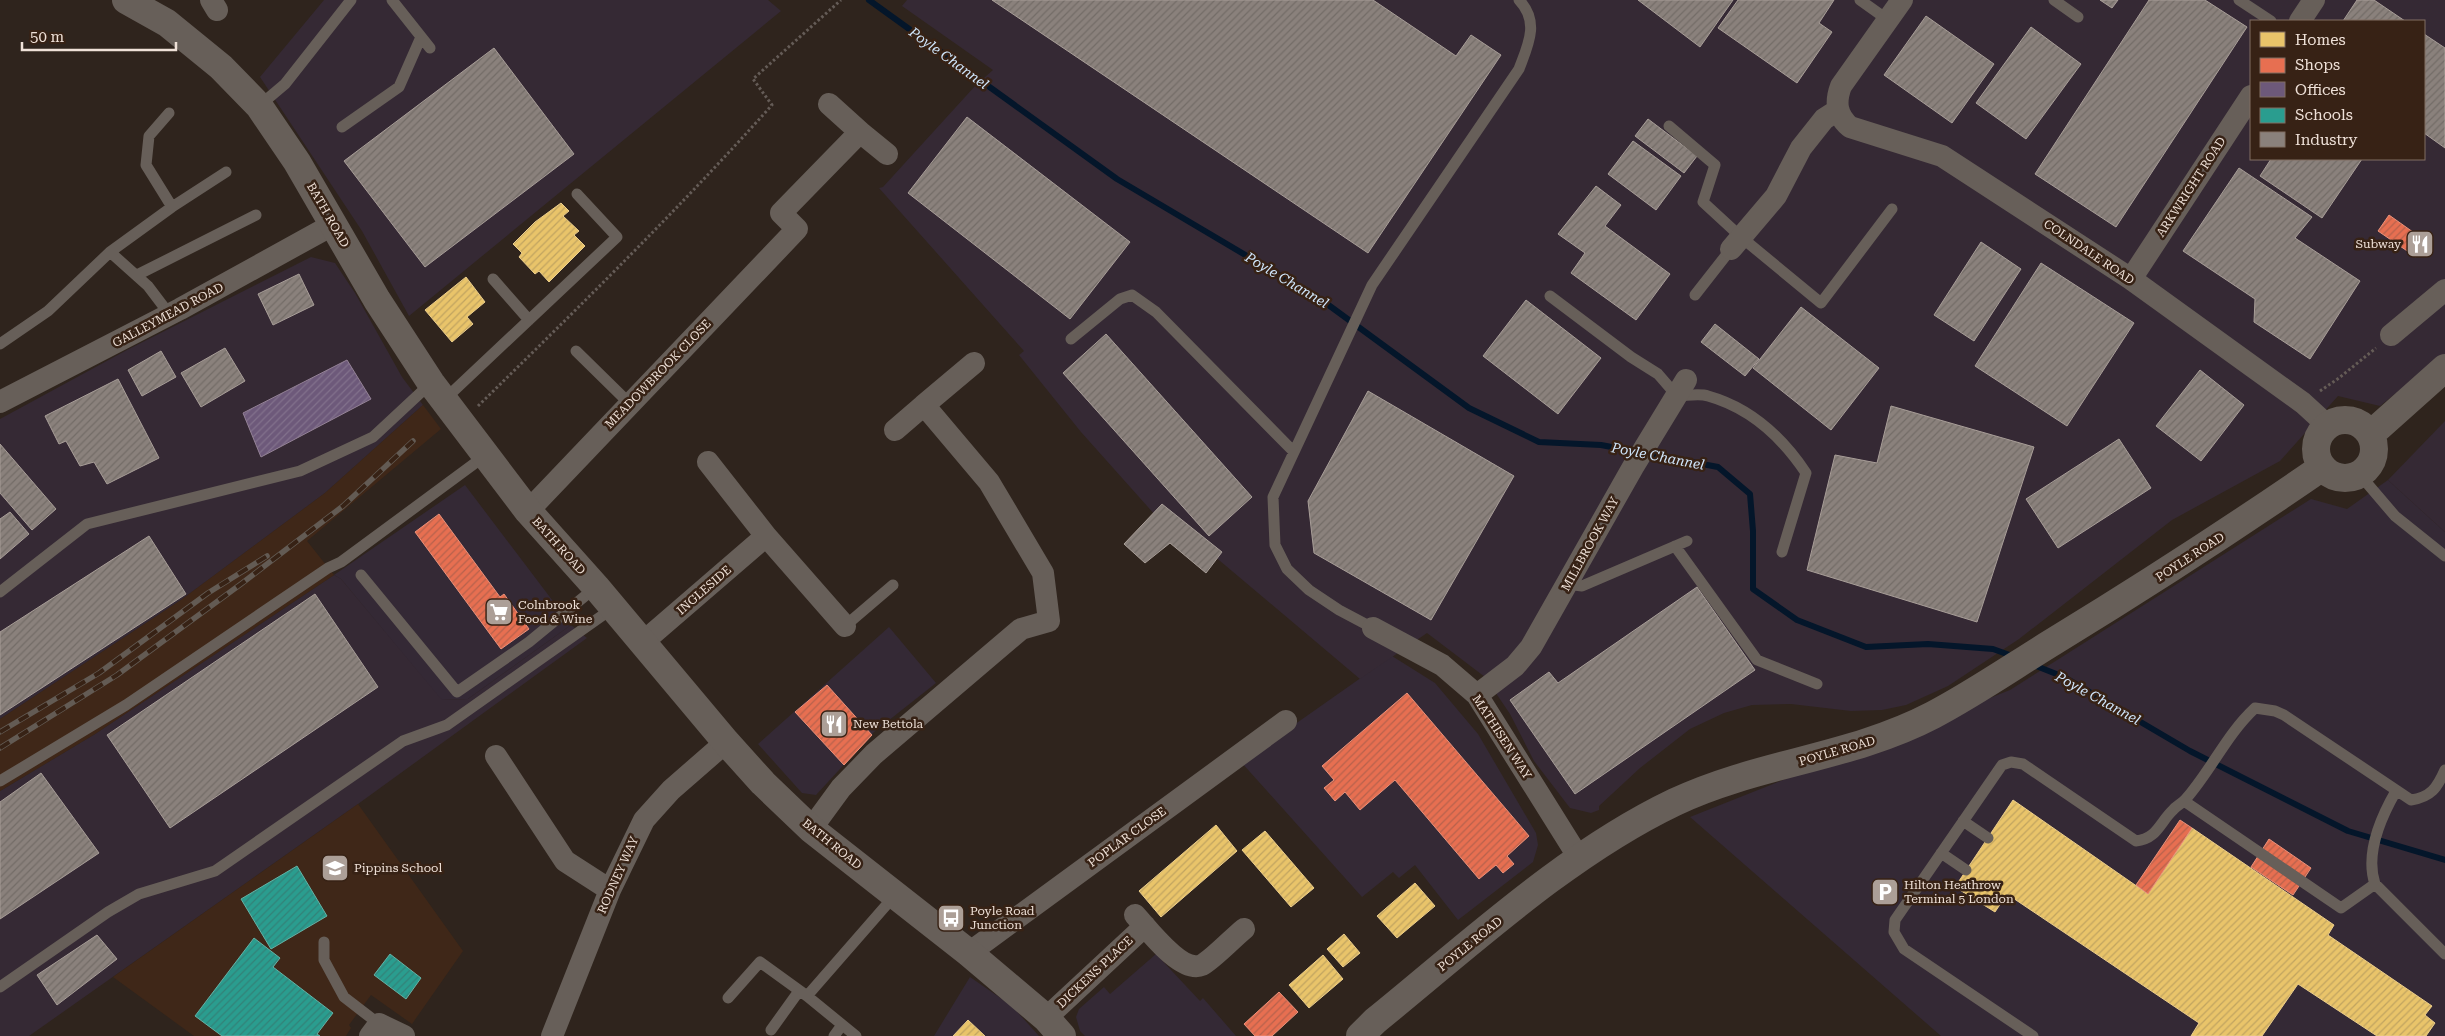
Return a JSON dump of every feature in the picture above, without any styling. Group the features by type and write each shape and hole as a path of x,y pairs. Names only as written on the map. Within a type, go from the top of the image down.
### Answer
{"street":[{"name":"BATH ROAD","path":"126,0 167,23 221,67 259,106 297,162 378,300 438,391 461,422 528,511 596,587 726,742 763,783 811,829 969,953 1054,1027"},
{"path":"1736,243 1776,196 1801,148 1824,119 1838,110 1836,100 1841,86 1902,0"},
{"path":"2301,20 2314,0"},
{"name":"ARKWRIGHT ROAD","path":"2131,279 2250,98"},
{"path":"829,104 887,154"},
{"name":"COLNDALE ROAD","path":"1838,110 1842,120 1850,127 1942,156 2131,279 2303,403 2328,425"},
{"name":"MEADOWBROOK CLOSE","path":"528,511 630,404 795,243 797,228 781,212 860,132"},
{"name":"GALLEYMEAD ROAD","path":"0,402 170,315 334,224"},
{"path":"2391,335 2445,290"},
{"path":"895,430 974,363"},
{"path":"2371,434 2445,368"},
{"name":"MILLBROOK WAY","path":"1477,695 1515,666 1531,647 1634,467 1682,388"},
{"path":"811,829 841,788 874,754 1021,629 1049,621 1043,573 989,482 924,405"},
{"path":"2341,420 2359,423 2371,434 2375,453 2371,465 2360,475 2347,479 2333,477 2321,468 2315,451 2319,434 2328,425 2341,420"},
{"path":"708,462 766,536 845,626"},
{"name":"POYLE ROAD","path":"1360,1036 1383,1015 1579,858 1630,826 1677,801 1739,778 1809,760 1895,734 1964,697 2146,585 2321,468"},
{"name":"INGLESIDE","path":"642,643 766,536"},
{"name":"MATHISEN WAY","path":"1373,628 1442,665 1477,695 1579,858"},
{"name":"POPLAR CLOSE","path":"969,953 1286,721"},
{"name":"RODNEY WAY","path":"552,1036 610,890 644,820 671,790 726,742"},
{"path":"496,756 565,861 610,890"},
{"name":"DICKENS PLACE","path":"1054,1027 1140,921 1179,961 1192,966 1202,965 1244,929"},
{"path":"374,1030 404,1036"}],"lane":[{"path":"259,106 285,84 351,0"},
{"path":"392,0 430,48"},
{"path":"1373,628 1339,610 1309,590 1287,569 1275,545 1273,497 1372,285 1519,69 1532,34 1526,7 1519,0"},
{"path":"1860,0 1888,20"},
{"path":"2054,0 2078,17"},
{"path":"2239,0 2269,20"},
{"path":"342,127 399,87 421,38"},
{"path":"169,114 150,136 146,165 172,207"},
{"path":"1669,126 1715,165 1702,202 1736,243 1822,303 1892,209"},
{"path":"0,344 48,312 110,252 172,207 226,172"},
{"path":"0,592 87,524 300,470 373,437 438,391 529,320 617,237 577,194"},
{"path":"137,275 256,214"},
{"path":"1695,295 1736,243"},
{"path":"110,252 137,275 170,315"},
{"path":"493,279 529,320"},
{"path":"1071,339 1120,299 1132,295 1156,312 1294,452"},
{"path":"1550,296 1631,357 1682,388 1706,395 1765,424 1790,448 1806,473 1782,552"},
{"path":"576,351 630,404"},
{"path":"0,781 126,705 328,568 341,562 486,455"},
{"path":"2360,475 2395,516 2445,556"},
{"path":"1567,584 1582,586 1687,541"},
{"path":"1675,546 1756,660 1817,684"},
{"path":"361,575 457,692 529,642 596,587"},
{"path":"845,626 893,585"},
{"path":"0,987 108,912 140,894 215,871 403,741 447,725 613,608"},
{"path":"2034,1036 1904,948 1894,932 1895,920 2002,765 2012,762 2022,764 2136,841 2146,840 2159,829 2172,811 2184,801 2241,721 2255,708 2275,711 2411,800 2424,798 2438,788 2445,770"},
{"path":"2396,791 2382,818 2371,860 2371,872 2375,884 2445,954"},
{"path":"2184,801 2341,908 2375,884"},
{"path":"1963,821 1988,838"},
{"path":"1941,853 1966,870"},
{"path":"770,1030 896,894"},
{"path":"324,942 324,960 344,997 374,1030"},
{"path":"728,998 760,962 856,1036"},
{"path":"834,1036 842,1025"}],"path":[{"path":"461,422 617,270 727,155 772,105 753,79 841,0"},
{"path":"2303,403 2339,378 2391,335"}],"shaded area":[{"path":"324,0 768,0 781,11 409,316 362,231 260,77"},
{"path":"907,0 2445,0 2445,354 2380,406 2338,396 2280,461 2172,520 2019,639 1948,686 1906,705 1882,710 1851,711 1791,704 1752,705 1724,713 1690,729 1640,768 1599,806 1599,810 1591,813 1570,808 1534,761 1510,714 1485,677 1427,633 1360,679 1162,512 1156,516 1081,432 1019,355 1024,351 879,188 883,187 976,85 993,70 902,6"},
{"path":"311,257 335,263 355,293 402,377 423,405 325,493 181,600 0,719 0,419 127,350"},
{"path":"423,405 441,429 307,541 334,575 95,734 0,791 0,719 181,600 325,493"},
{"path":"2445,421 2445,532 2388,480"},
{"path":"2388,480 2445,532 2445,1036 1941,1036 1690,817 2010,690 2311,499 2347,509"},
{"path":"465,485 571,625 468,699 441,700 341,579 334,575"},
{"path":"334,575 341,579 442,700 468,699 571,625 587,638 358,804 29,1036 0,1036 0,791 95,734"},
{"path":"889,627 936,683 874,732 816,795 802,793 758,744"},
{"path":"1392,656 1435,683 1478,734 1536,833 1538,845 1533,862 1458,920 1415,865 1399,878 1393,872 1362,897 1241,762"},
{"name":"Pippins School","path":"358,804 463,951 412,1024 371,995 349,1025 351,1028 346,1036 194,1036 113,977"},
{"path":"1156,954 1200,1001 1203,998 1236,1036 1085,1036 1080,1031 1076,1017 1079,1009 1104,987 1110,994"},
{"path":"970,977 1012,1006 1039,1036 934,1036"}],"building: Homes":[{"path":"561,203 569,211 563,216 579,231 574,235 585,246 549,282 539,271 535,274 519,257 522,253 513,244 535,222"},
{"path":"466,277 485,302 467,317 473,324 452,342 425,310"},
{"path":"2013,800 2148,894 2192,828 2334,925 2328,935 2432,1006 2425,1015 2435,1023 2426,1036 2377,1036 2298,984 2262,1036 2191,1036 2199,1023 2007,894 1995,912 1955,887"},
{"path":"1216,825 1237,851 1161,917 1139,891"},
{"path":"1265,831 1314,888 1291,907 1242,850"},
{"path":"1415,883 1435,906 1397,938 1377,916"},
{"path":"1344,934 1360,953 1343,967 1327,949"},
{"path":"1323,955 1343,979 1309,1008 1289,985"},
{"path":"968,1020 985,1036 953,1036"}],"building: Shops":[{"path":"2389,215 2427,242 2416,257 2378,231"},
{"path":"439,514 500,597 504,594 529,629 501,649 415,532"},
{"name":"New Bettola","path":"827,685 872,735 844,765 795,712"},
{"path":"1407,693 1529,836 1507,856 1514,864 1503,873 1496,865 1479,879 1395,780 1360,810 1345,792 1335,801 1324,788 1334,780 1322,766"},
{"path":"2180,820 2192,828 2148,894 2136,885"},
{"path":"2269,839 2311,868 2293,895 2251,867"},
{"path":"1279,992 1298,1012 1272,1036 1255,1036 1244,1024"}],"building: Offices":[{"path":"347,360 371,399 261,457 243,413"}],"building: Schools":[{"path":"297,866 327,916 271,949 241,899"},
{"path":"254,938 280,958 273,967 333,1013 317,1034 320,1036 222,1036 195,1016"},
{"path":"390,954 421,978 406,999 374,975"}],"building: Industry":[{"path":"992,0 1373,0 1456,56 1471,35 1501,55 1368,253"},
{"path":"1638,0 1733,0 1700,47"},
{"path":"1738,0 1834,0 1819,23 1832,32 1797,83 1718,28"},
{"path":"2100,0 2118,0 2112,8"},
{"path":"2149,0 2205,0 2247,27 2116,227 2035,174"},
{"path":"2357,0 2374,0 2404,20 2344,20"},
{"path":"1926,16 1994,64 1952,123 1884,75"},
{"path":"2031,27 2081,64 2026,139 1976,103"},
{"path":"2425,35 2445,48 2445,148 2425,134"},
{"path":"494,48 574,154 425,267 344,161"},
{"path":"967,117 1130,242 1070,319 908,193"},
{"path":"1648,119 1697,156 1684,173 1635,136"},
{"path":"1633,141 1681,176 1656,210 1608,174"},
{"path":"2270,160 2361,160 2322,218 2260,176"},
{"path":"2239,168 2312,217 2295,238 2360,281 2310,359 2254,322 2255,299 2183,251"},
{"path":"1596,186 1621,205 1605,226 1670,274 1636,320 1571,273 1585,253 1558,234"},
{"path":"1981,242 2021,269 1974,341 1934,315"},
{"path":"2041,263 2134,323 2067,426 1975,366"},
{"path":"299,274 314,305 273,325 258,294"},
{"path":"1526,300 1601,358 1558,414 1483,356"},
{"path":"1801,307 1879,368 1831,430 1753,368"},
{"path":"1715,324 1759,359 1745,376 1701,342"},
{"path":"1106,334 1252,497 1209,536 1063,373"},
{"path":"225,348 245,381 201,407 181,373"},
{"path":"161,351 176,377 142,396 128,370"},
{"path":"2200,370 2244,405 2201,461 2156,426"},
{"path":"118,379 159,458 107,484 94,462 80,466 66,441 59,444 45,416"},
{"path":"1368,391 1514,476 1431,620 1314,553 1308,501"},
{"path":"1891,406 2034,447 1977,622 1807,570 1835,455 1877,463"},
{"path":"2119,439 2151,488 2058,548 2026,499"},
{"path":"0,444 56,509 32,530 0,493"},
{"path":"1162,504 1222,552 1206,573 1170,543 1145,563 1124,544"},
{"path":"10,512 29,534 0,559 0,519"},
{"path":"149,536 186,594 0,715 0,632"},
{"path":"1697,587 1755,670 1575,794 1510,700 1549,672 1558,683"},
{"path":"315,594 378,687 170,828 107,735"},
{"path":"41,773 99,853 0,919 0,802"},
{"path":"97,935 117,959 57,1005 37,975"}],"waterway":[{"name":"Poyle Channel","path":"869,0 1117,179 1323,301 1469,408 1539,442 1601,445 1718,467 1750,494 1753,531 1753,589 1797,620 1866,647 1928,644 1993,649 2015,657"},
{"name":"Poyle Channel","path":"2031,664 2064,677 2190,751 2348,831 2445,860"}],"railway":[{"path":"0,748 117,675 241,584 343,506 413,441"},
{"path":"0,732 99,673 208,593 267,556"}],"place":[{"name":"Subway","path":"2420,244"},
{"name":"Colnbrook Food & Wine","path":"499,612"},
{"name":"New Bettola","path":"834,724"},
{"name":"Pippins School","path":"335,868"},
{"name":"Hilton Heathrow Terminal 5 London","path":"1885,892"},
{"name":"Poyle Road Junction","path":"951,918"}]}
